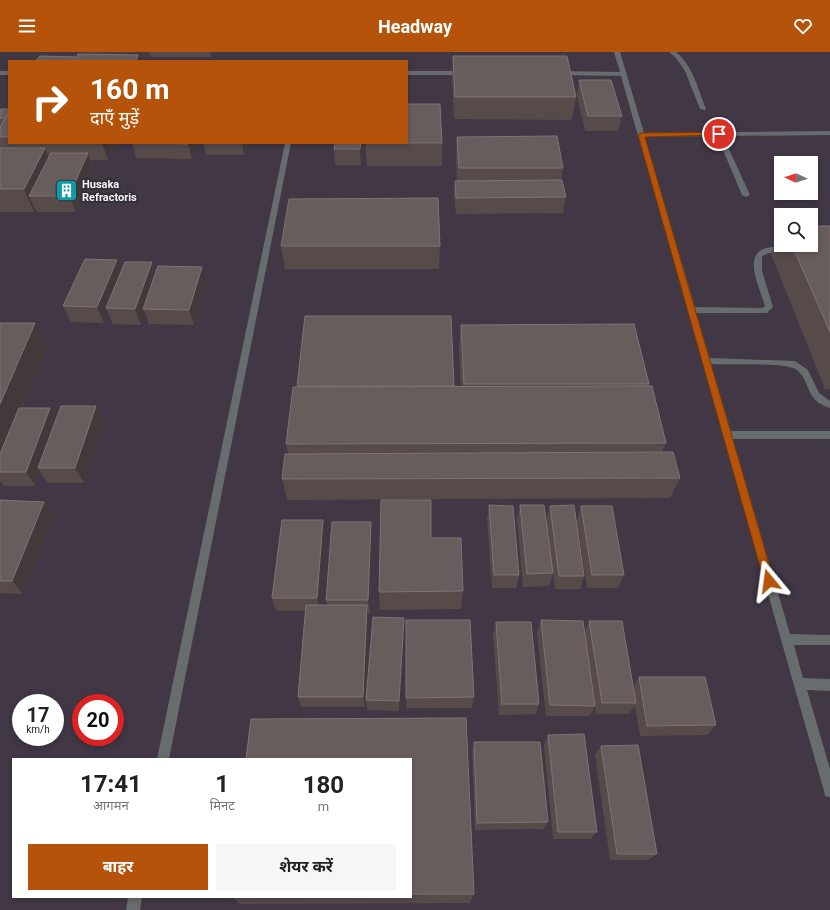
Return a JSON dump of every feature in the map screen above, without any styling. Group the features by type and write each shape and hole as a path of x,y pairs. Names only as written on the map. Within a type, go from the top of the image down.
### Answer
{"lane":[{"path":"617,52 830,791"},
{"path":"672,52 680,59 686,69 704,109"},
{"path":"408,73 477,74"},
{"path":"554,74 624,74"},
{"path":"641,135 830,133"},
{"path":"719,134 746,195"},
{"path":"163,758 288,144"},
{"path":"692,310 764,311 769,308 758,269 758,257 761,253 774,250"},
{"path":"706,361 792,363 802,367 808,377 813,393 820,401 830,405"},
{"path":"727,435 830,435"},
{"path":"786,639 830,640"},
{"path":"799,684 830,685"},
{"path":"133,910 135,898"}],"shaded area":[{"path":"0,52 830,52 830,910 0,910"}],"building":[{"path":"78,54 138,55 136,60 37,60 40,56 77,57"},
{"path":"453,56 567,56 576,97 455,97"},
{"path":"579,80 611,80 622,116 588,116"},
{"path":"408,104 440,104 442,143 408,143"},
{"path":"8,109 8,114 5,118 0,118 0,110"},
{"path":"8,114 8,137 0,137 0,127"},
{"path":"557,136 563,168 459,168 457,137"},
{"path":"335,144 361,144 360,149 334,149"},
{"path":"0,148 45,148 24,189 0,189"},
{"path":"51,153 88,153 69,196 29,196"},
{"path":"562,180 566,197 456,198 455,181"},
{"path":"438,198 440,246 281,246 289,199"},
{"path":"818,226 830,226 830,332 795,252 818,252"},
{"path":"85,259 117,260 97,307 63,306"},
{"path":"125,262 152,262 135,309 106,308"},
{"path":"158,266 202,267 189,310 143,309"},
{"path":"305,316 451,316 454,386 297,386"},
{"path":"0,323 35,323 0,404"},
{"path":"634,324 649,384 464,384 461,325"},
{"path":"652,386 666,443 286,444 293,387"},
{"path":"61,406 96,406 75,468 38,468"},
{"path":"19,408 50,408 26,472 0,472 0,454"},
{"path":"673,452 680,478 282,479 285,454"},
{"path":"0,500 44,502 12,581 0,581"},
{"path":"381,500 431,500 431,538 461,538 463,591 379,592"},
{"path":"489,505 513,506 519,575 494,575"},
{"path":"520,505 544,505 553,573 527,574"},
{"path":"574,505 584,576 559,576 550,506"},
{"path":"581,506 612,506 624,575 592,575"},
{"path":"282,520 323,520 317,598 272,598"},
{"path":"332,522 371,522 368,600 326,600"},
{"path":"306,605 367,605 363,697 298,697"},
{"path":"373,617 404,618 399,701 366,700"},
{"path":"406,620 470,620 474,697 406,698"},
{"path":"541,620 583,621 595,706 550,705"},
{"path":"589,621 622,621 636,703 602,703"},
{"path":"496,622 531,622 539,704 502,704"},
{"path":"639,677 705,677 716,725 647,726"},
{"path":"466,718 474,894 412,894 412,758 246,758 251,719"},
{"path":"584,734 597,832 558,832 548,735"},
{"path":"474,742 540,742 548,822 477,823"},
{"path":"638,745 657,854 617,854 601,746"}],"place":[{"name":"Husaka Refractoris","path":"66,190"}],"route":[{"path":"719,134 641,135 769,581"}]}
